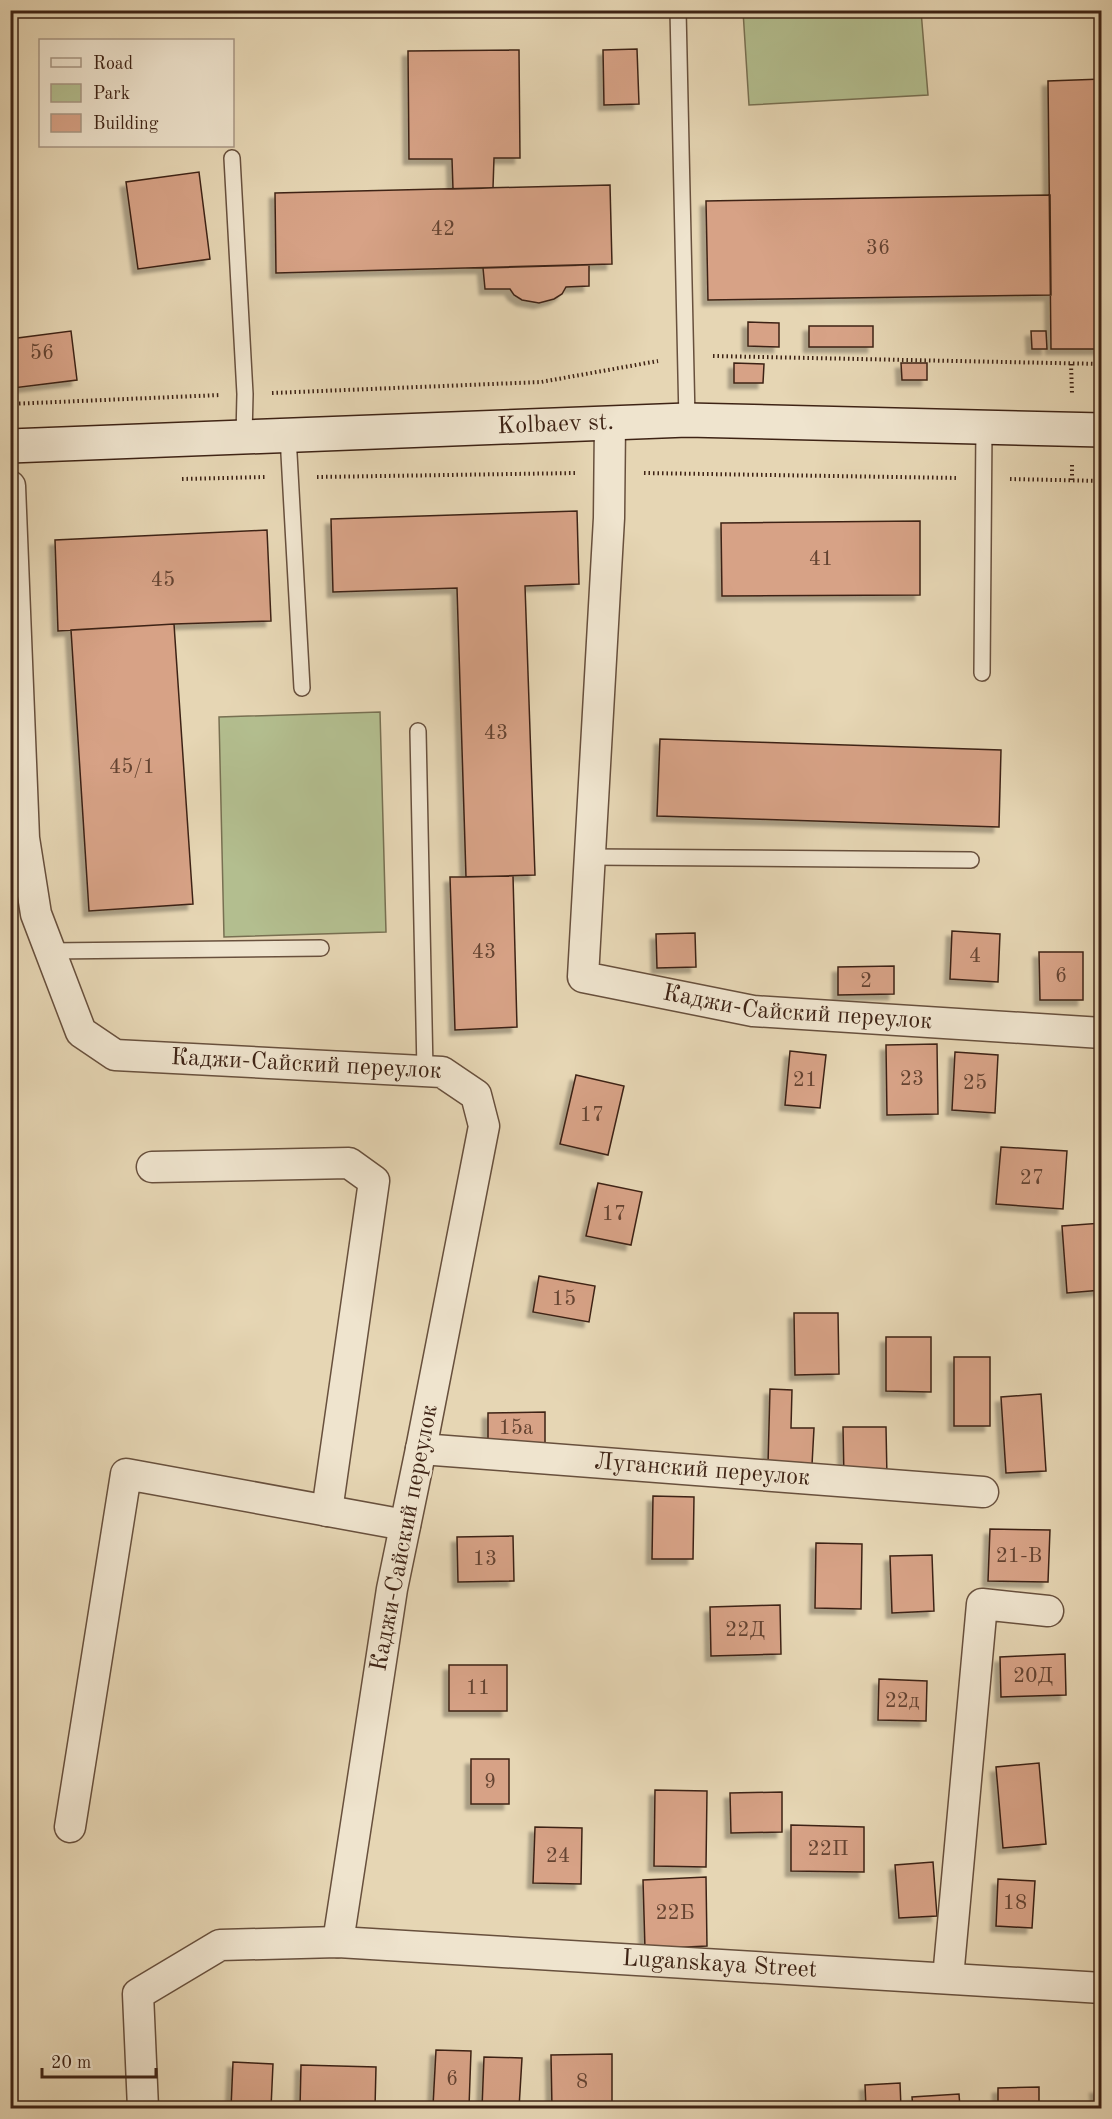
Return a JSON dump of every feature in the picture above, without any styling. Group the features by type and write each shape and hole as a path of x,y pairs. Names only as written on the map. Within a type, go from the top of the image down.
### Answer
{"main road":[{"name":"Kolbaev st.","path":"10,446 687,420 1101,430"}],"street":[{"name":"Каджи-Сайский переулок","path":"610,423 609,518 583,977 753,1011 1101,1033"},
{"name":"Каджи-Сайский переулок","path":"10,486 24,838 36,914 81,1032 115,1055 442,1072 476,1095 484,1126 392,1589 338,1942"},
{"path":"152,1167 349,1163 374,1180 327,1511"},
{"name":"Луганский переулок","path":"421,1449 983,1492"},
{"path":"70,1827 126,1474 405,1525"},
{"path":"948,1978 982,1604 1048,1611"},
{"name":"Luganskaya Street","path":"143,2109 138,1994 220,1945 338,1942 1101,1988"}],"lane":[{"path":"678,10 687,420"},
{"path":"232,158 245,394 244,437"},
{"path":"982,673 984,427"},
{"path":"288,436 302,688"},
{"path":"418,731 425,1071"},
{"path":"590,857 971,860"},
{"path":"50,951 321,948"}],"path":[{"path":"10,404 542,382 686,356 1101,364"},
{"path":"174,479 609,473 1101,481"}],"green space":[{"path":"743,11 921,11 928,95 749,105"},
{"path":"380,712 386,932 224,937 219,717"}],"building":[{"path":"637,49 639,104 604,105 603,50"},
{"path":"519,50 520,158 494,158 493,188 453,189 452,159 409,159 408,51"},
{"path":"1102,79 1102,349 1051,349 1048,81"},
{"path":"199,172 210,259 138,269 126,182"},
{"path":"610,185 612,264 276,273 275,193"},
{"path":"1050,195 1051,295 708,300 706,201"},
{"path":"589,265 589,286 566,287 562,294 554,299 539,303 522,300 510,289 485,289 483,268"},
{"path":"748,322 779,323 779,347 748,346"},
{"path":"809,326 873,326 873,347 809,347"},
{"path":"71,331 77,380 13,388 10,339"},
{"path":"1031,331 1046,331 1047,349 1032,349"},
{"path":"734,363 764,364 763,383 734,383"},
{"path":"901,363 927,363 927,380 902,380"},
{"path":"577,511 579,584 525,586 535,875 466,877 457,588 333,592 331,519"},
{"path":"920,521 920,595 722,596 721,523"},
{"path":"267,530 271,621 58,631 55,540"},
{"path":"174,624 193,904 89,911 71,630"},
{"path":"660,739 1001,750 999,827 657,816"},
{"path":"513,876 517,1027 455,1030 450,877"},
{"path":"952,931 1000,934 998,982 950,979"},
{"path":"695,933 696,967 657,968 656,934"},
{"path":"1039,952 1083,952 1083,1000 1040,1000"},
{"path":"894,966 894,994 838,995 838,967"},
{"path":"937,1044 938,1114 887,1115 886,1045"},
{"path":"790,1051 826,1055 820,1108 785,1105"},
{"path":"955,1052 998,1055 995,1113 952,1110"},
{"path":"576,1075 624,1086 608,1155 560,1144"},
{"path":"1001,1147 1067,1151 1063,1209 996,1204"},
{"path":"598,1183 642,1192 631,1245 586,1236"},
{"path":"1102,1223 1102,1290 1067,1293 1062,1226"},
{"path":"539,1276 595,1286 589,1322 533,1312"},
{"path":"794,1313 838,1313 839,1374 795,1375"},
{"path":"886,1337 931,1337 931,1392 886,1391"},
{"path":"954,1357 990,1357 990,1426 954,1426"},
{"path":"770,1389 792,1390 791,1428 814,1428 812,1465 768,1464"},
{"path":"1041,1394 1046,1471 1006,1473 1001,1397"},
{"path":"545,1412 545,1443 488,1444 488,1413"},
{"path":"843,1427 886,1427 887,1478 844,1479"},
{"path":"653,1496 694,1497 693,1559 652,1559"},
{"path":"990,1529 1050,1530 1048,1582 988,1581"},
{"path":"513,1536 514,1581 458,1582 457,1537"},
{"path":"816,1543 862,1544 861,1609 815,1608"},
{"path":"932,1555 934,1611 892,1613 890,1556"},
{"path":"780,1605 781,1654 711,1656 710,1607"},
{"path":"1065,1654 1066,1695 1001,1697 1000,1657"},
{"path":"449,1665 507,1665 507,1711 449,1711"},
{"path":"879,1679 927,1681 926,1721 878,1720"},
{"path":"471,1759 509,1759 509,1804 471,1804"},
{"path":"1039,1763 1046,1844 1003,1848 996,1767"},
{"path":"655,1790 707,1791 706,1867 654,1866"},
{"path":"782,1792 782,1832 731,1833 730,1793"},
{"path":"791,1825 864,1827 864,1872 791,1871"},
{"path":"535,1827 582,1828 581,1884 533,1883"},
{"path":"933,1862 937,1916 899,1918 895,1865"},
{"path":"706,1877 707,1946 645,1949 643,1880"},
{"path":"998,1879 1035,1881 1032,1928 996,1926"},
{"path":"436,2050 471,2051 469,2107 433,2106"},
{"path":"612,2054 612,2108 552,2108 551,2055"},
{"path":"484,2057 522,2058 519,2108 482,2108"},
{"path":"233,2062 273,2064 271,2108 231,2108"},
{"path":"301,2065 376,2067 375,2108 300,2108"},
{"path":"900,2083 901,2108 866,2108 865,2085"},
{"path":"1039,2087 1039,2108 998,2108 998,2088"},
{"path":"1095,2088 1102,2088 1102,2108 1097,2108"},
{"path":"959,2094 960,2108 913,2108 912,2097"}]}
